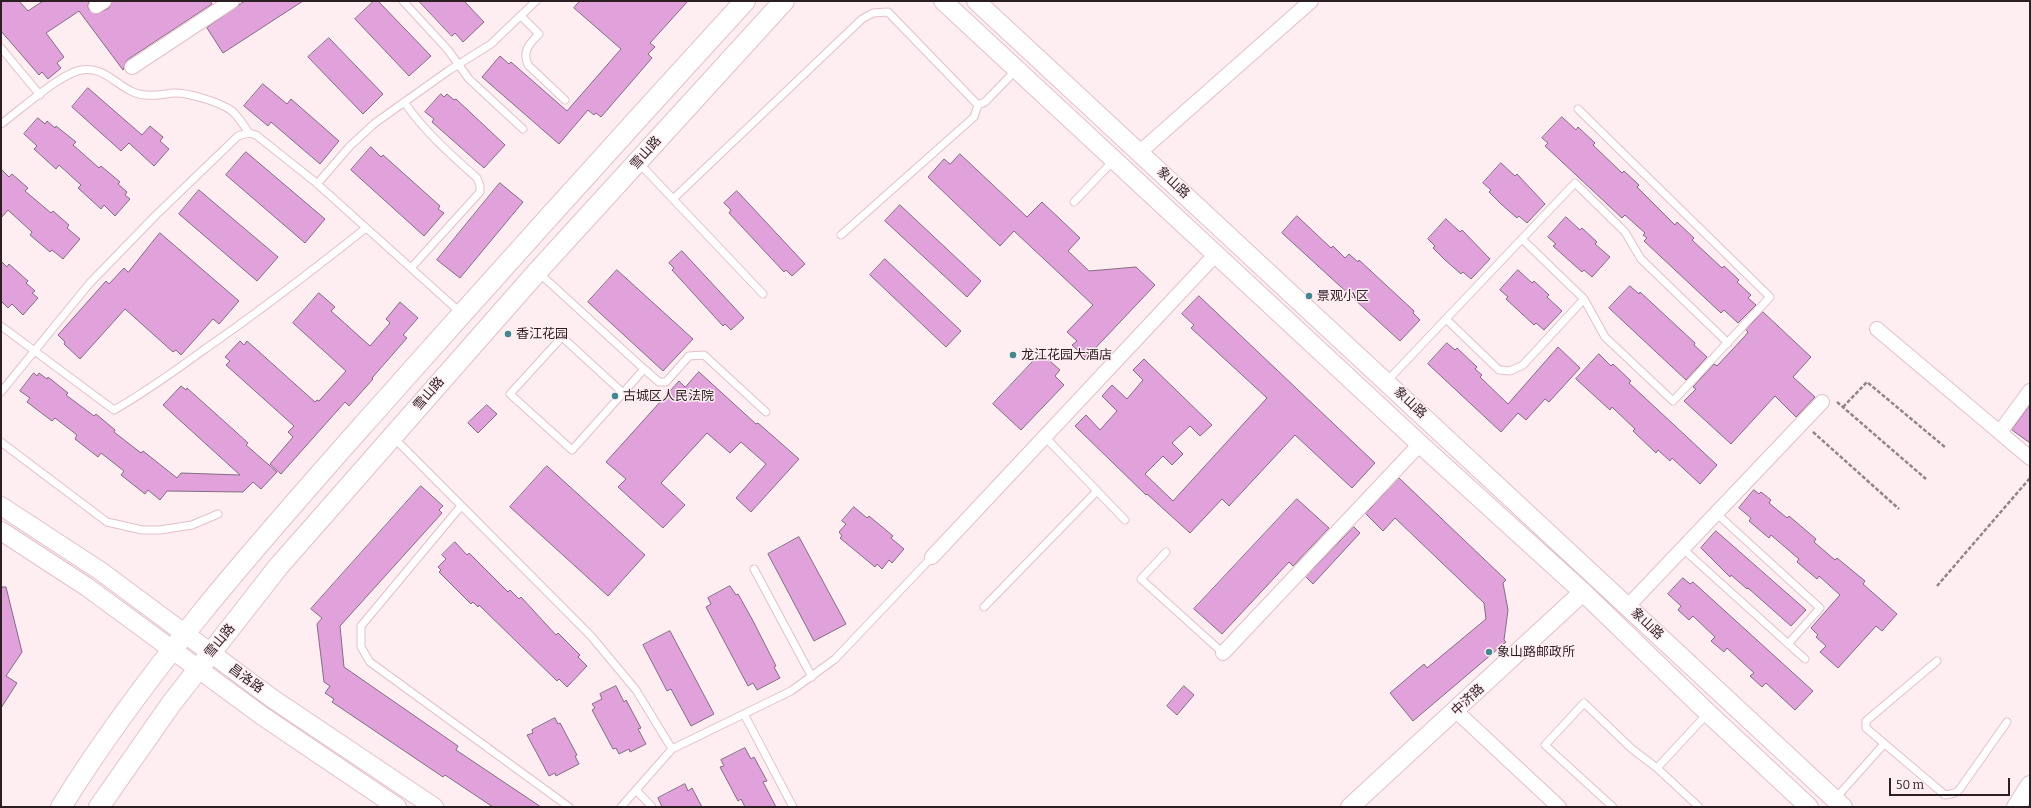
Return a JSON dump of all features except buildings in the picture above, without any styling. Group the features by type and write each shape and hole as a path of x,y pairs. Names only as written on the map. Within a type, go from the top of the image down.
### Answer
{"main road":[{"path":"61,807 106,738 144,684 307,489 462,314 745,1"},
{"name":"雪山路","path":"100,807 137,750 210,652 278,567 537,272 784,1"}],"street":[{"path":"132,67 232,1"},
{"name":"象山路","path":"943,1 1420,444 1583,592 1708,713 1809,807"},
{"name":"象山路","path":"976,1 1839,803"},
{"path":"1140,152 1311,1"},
{"path":"932,557 1216,254"},
{"path":"1877,329 2030,458"},
{"path":"2000,432 2030,391"},
{"path":"1628,606 1822,402"},
{"path":"1223,653 1420,444"},
{"name":"昌洛路","path":"1,506 99,570 273,698 434,807"},
{"name":"昌洛路","path":"1,531 87,587 262,715 397,807"},
{"name":"中济路","path":"1350,807 1456,711 1583,592"},
{"path":"1456,711 1559,807"},
{"path":"2016,807 2030,785"}],"lane":[{"path":"403,1 448,50 469,79 523,129"},
{"path":"317,184 350,146 375,123 491,44 536,1"},
{"path":"673,199 862,19 873,13 888,12 978,105"},
{"path":"521,16 539,34 526,49 525,60 528,66 565,100"},
{"path":"1,48 40,95"},
{"path":"1,124 40,95 74,73 98,70 134,93 163,95 183,93 202,97 232,111 249,133"},
{"path":"841,235 974,116 978,105 985,102 1016,70"},
{"path":"404,102 418,123 433,139 477,178 480,186 480,192 411,268"},
{"path":"1522,239 1584,299 1605,336 1673,401 1770,297 1578,109"},
{"path":"1,392 79,295 127,244 238,136 249,133 256,135 317,184 462,314"},
{"path":"1074,202 1114,160"},
{"path":"638,162 764,294"},
{"path":"1387,382 1575,183 1626,232 1641,259 1728,343"},
{"path":"1,326 114,410 228,334 286,291 366,228"},
{"path":"537,272 658,382 666,382 689,356 704,355 766,412"},
{"path":"1446,319 1499,370 1510,371 1523,365 1584,299"},
{"path":"623,393 562,337 510,394 572,450 623,393 644,369"},
{"path":"392,436 591,636 614,662 655,719 672,749"},
{"path":"1045,437 1125,520"},
{"path":"1,442 107,522 142,530 160,530 192,525 218,514"},
{"path":"984,607 1097,491"},
{"path":"461,506 360,626 361,646 370,662 569,807"},
{"path":"1717,514 1820,608 1788,644"},
{"path":"1683,549 1805,660"},
{"path":"1166,552 1141,579 1223,653"},
{"path":"621,807 672,749 772,702 812,677 835,659 932,557"},
{"path":"754,568 812,677"},
{"path":"1937,661 1866,721 1866,728 1945,795 1950,795 1959,790 2007,722"},
{"path":"1614,807 1545,745 1584,703 1632,749 1657,768 1699,807"},
{"path":"1657,768 1708,713"},
{"path":"744,714 793,807"},
{"path":"1839,803 1884,744"},
{"path":"636,790 652,807"}],"path":[{"path":"1843,407 1867,382 1946,448"},
{"path":"1822,402 1832,398 1926,479"},
{"path":"1802,423 1899,509"},
{"path":"1937,586 2030,478"}],"place":[{"name":"景观小区","path":"1309,296"},
{"name":"香江花园","path":"508,334"},
{"name":"龙江花园大酒店","path":"1013,355"},
{"name":"古城区人民法院","path":"615,396"},
{"name":"象山路邮政所","path":"1489,652"}]}
